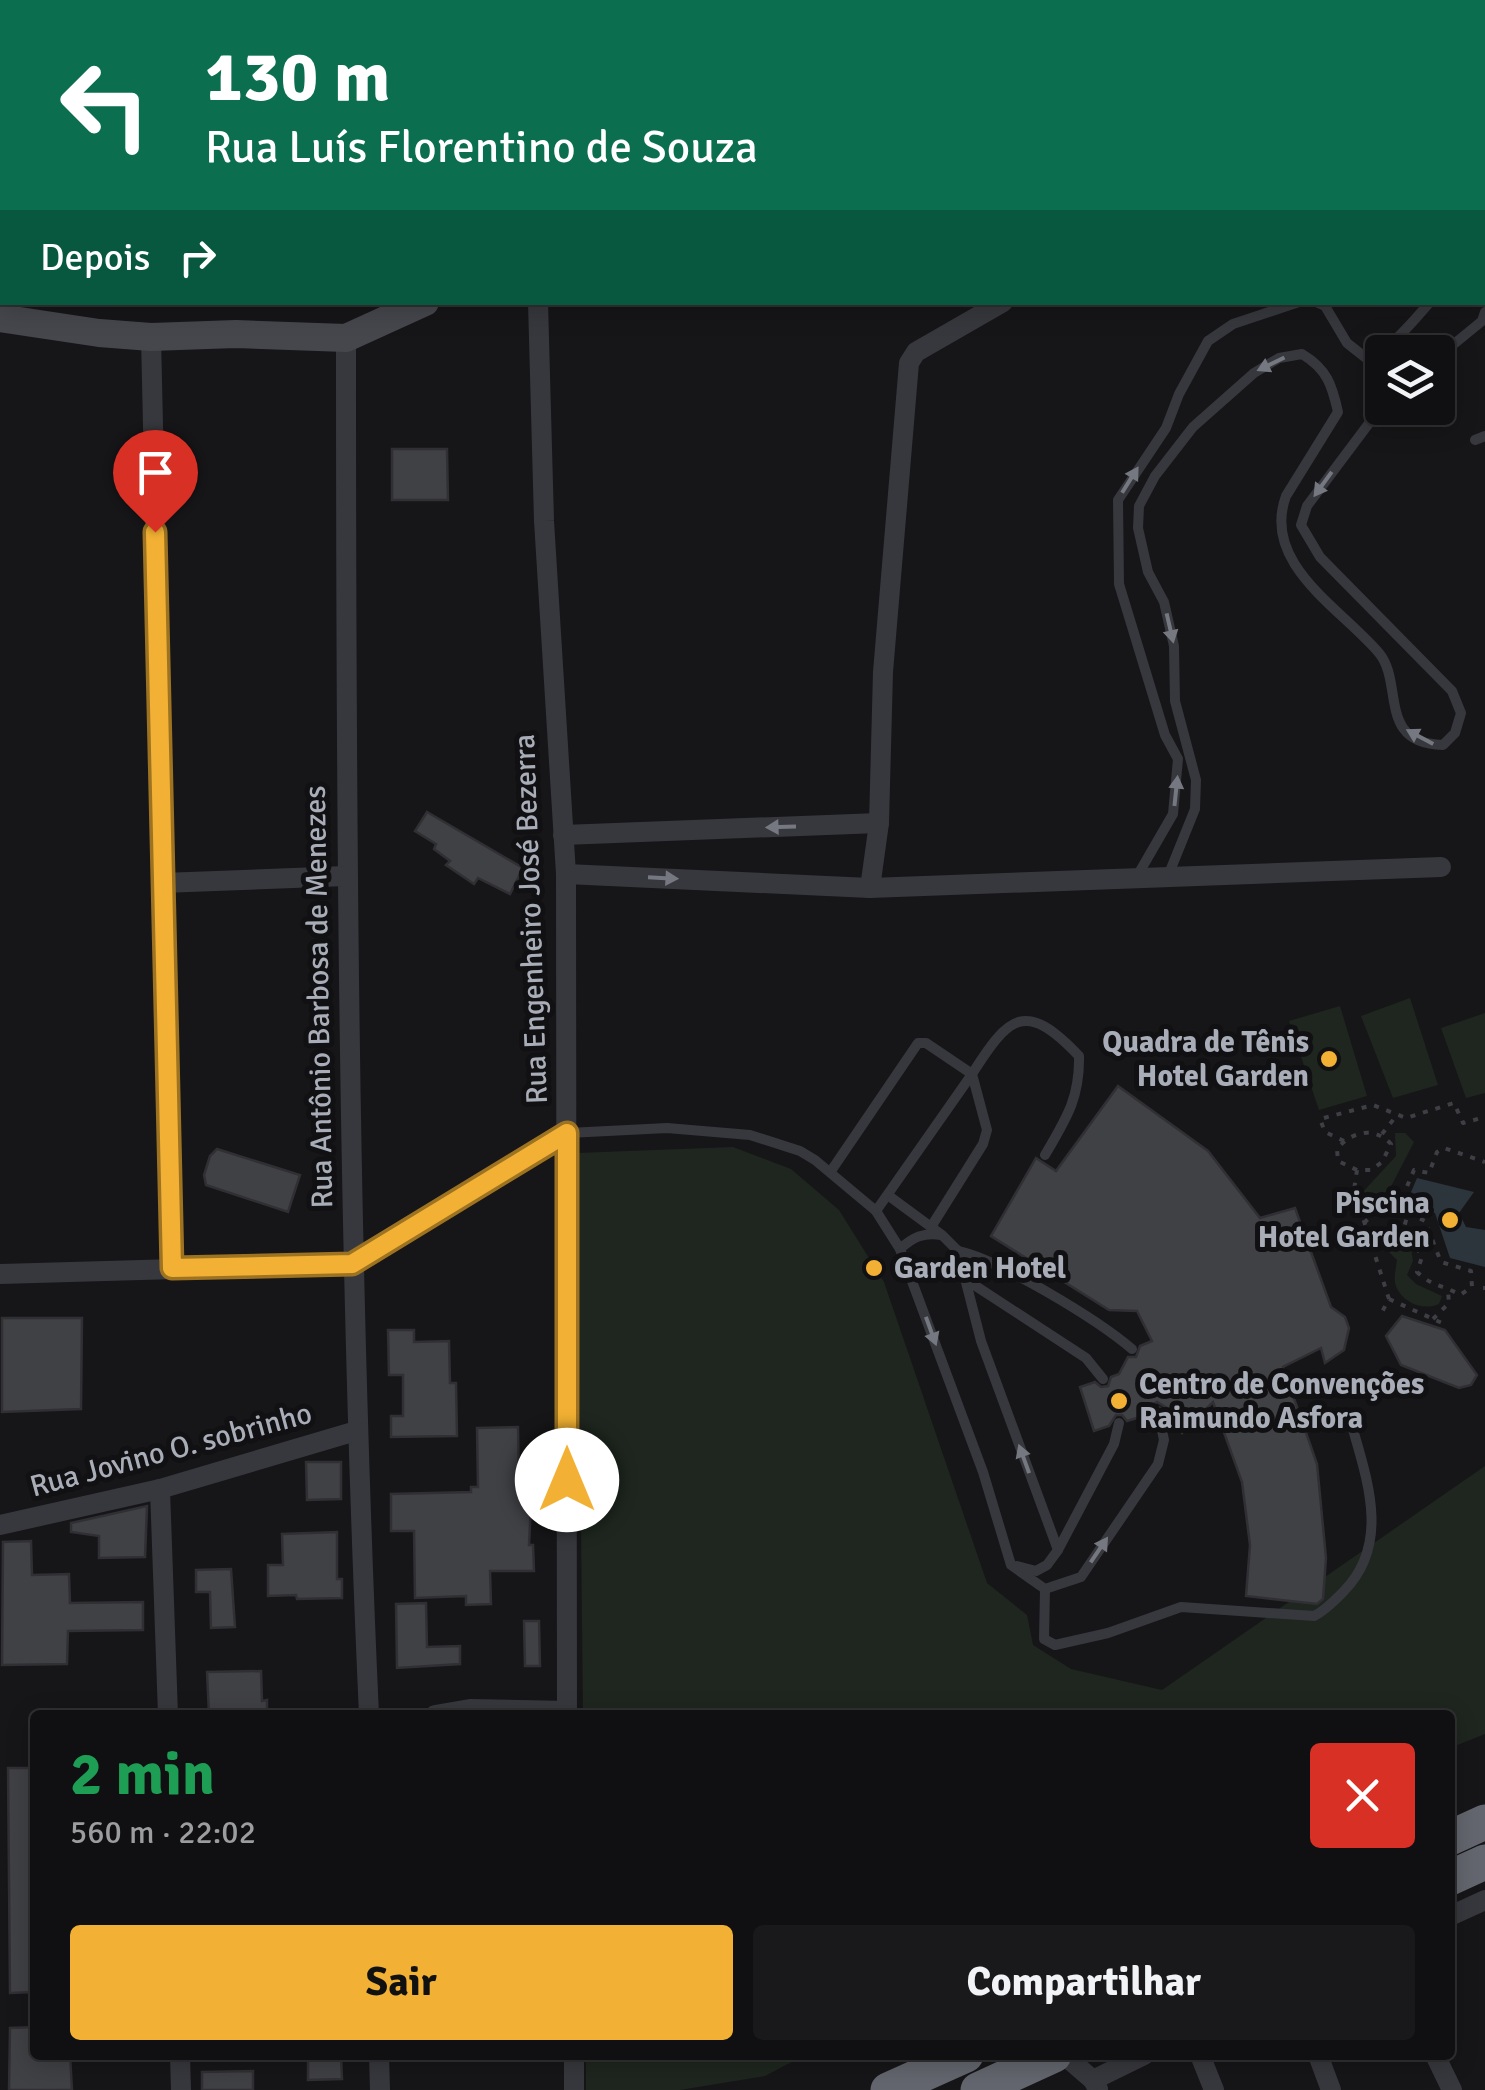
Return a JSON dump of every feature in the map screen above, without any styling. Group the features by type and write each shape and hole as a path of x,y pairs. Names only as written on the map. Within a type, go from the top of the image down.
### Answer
{"highway":[{"path":"1455,1836 1485,1822"},
{"path":"1455,1876 1485,1862"},
{"path":"888,2090 955,2060"},
{"path":"978,2090 1043,2060"}],"street":[{"path":"5,322 151,337 236,334 346,338 418,305"},
{"name":"Rua Engenheiro José Bezerra","path":"538,305 544,522 566,874 567,1710"},
{"path":"870,888 879,823 883,672 908,364 916,352 998,305"},
{"path":"151,337 172,1268"},
{"name":"Rua Antônio Barbosa de Menezes","path":"346,338 346,876 352,1264 369,1710"},
{"path":"563,835 879,823"},
{"path":"566,874 870,888 1441,867"},
{"path":"162,883 346,876"},
{"path":"0,1274 352,1264 567,1133"},
{"name":"Rua Jovino O. sobrinho","path":"0,1525 160,1489 356,1432"},
{"path":"160,1489 168,1710"},
{"path":"464,1710 494,1710"},
{"path":"1455,1914 1484,1902"},
{"path":"180,2060 181,2090"},
{"path":"379,2060 380,2090"},
{"path":"574,2060 574,2090"},
{"path":"1069,2060 1096,2085 1136,2060"},
{"path":"1202,2060 1214,2090"},
{"path":"1320,2060 1332,2090"},
{"path":"1438,2060 1452,2090"}],"lane":[{"path":"1136,878 1173,814 1178,759 1165,735 1118,584 1118,500 1166,428 1179,394 1208,341 1233,324 1290,305"},
{"path":"1324,305 1347,343 1366,358 1400,338 1428,305"},
{"path":"1455,344 1482,322 1485,312"},
{"path":"1168,877 1195,809 1196,780 1176,701 1174,646 1164,602 1148,572 1138,528 1140,506 1155,476 1193,427 1254,372 1280,358 1302,354 1321,365 1332,386 1338,412 1280,511 1280,534 1289,560 1382,657 1393,709 1404,729 1426,744 1443,745 1455,733 1462,714 1452,692 1320,557 1301,525 1307,506 1368,425"},
{"path":"876,1211 992,1042 1007,1026 1021,1019 1037,1022 1062,1038 1079,1056 1080,1080 1073,1106 1045,1154"},
{"path":"831,1171 918,1044 926,1044 972,1074 987,1130 984,1144 931,1227"},
{"path":"567,1133 666,1128 750,1135 800,1151 831,1171 876,1211 900,1248 982,1472 1011,1565 1045,1589"},
{"path":"889,1196 958,1251 981,1342 1058,1550"},
{"path":"900,1248 923,1234 942,1235"},
{"path":"958,1251 973,1254 1025,1282 1114,1334 1132,1350"},
{"path":"965,1279 1086,1358 1104,1380"},
{"path":"1045,1589 1081,1577 1158,1464 1164,1440 1158,1411"},
{"path":"1011,1565 1036,1570 1058,1550 1114,1444 1120,1423"},
{"path":"1045,1589 1044,1639 1055,1646 1181,1607 1298,1616 1314,1616 1324,1611 1359,1575 1367,1552 1372,1493 1352,1426"}],"path":[{"path":"1344,1141 1325,1132 1320,1119 1374,1106 1406,1118 1454,1104 1463,1123 1485,1117"},
{"path":"1382,1134 1397,1115"},
{"path":"1368,1130 1382,1134 1391,1144 1382,1162 1371,1170 1357,1170 1338,1160 1337,1149 1344,1141 1368,1130"},
{"path":"1396,1210 1414,1170 1429,1173 1437,1152 1444,1148 1485,1162"},
{"path":"1357,1170 1354,1190 1389,1299 1442,1323"},
{"path":"1364,1223 1390,1205 1425,1220 1441,1262 1471,1271 1472,1287 1460,1295 1432,1286 1417,1272 1422,1258 1416,1244 1401,1236 1380,1240 1372,1248"},
{"path":"1401,1236 1408,1214"},
{"path":"1433,1320 1449,1302 1448,1288"},
{"path":"1382,1312 1389,1299"}],"shaded area":[{"name":"Quadra de Tênis Hotel Garden","path":"1410,998 1438,1085 1393,1098 1361,1016"},
{"name":"Quadra de Tênis Hotel Garden","path":"1340,1006 1367,1096 1319,1110 1289,1021"},
{"path":"1485,1013 1485,1093 1466,1098 1441,1028"},
{"path":"1395,1133 1405,1133 1414,1142 1385,1198 1369,1207 1361,1194 1396,1156"},
{"path":"733,1147 791,1169 839,1210 884,1282 987,1583 1027,1615 1033,1645 1071,1669 1162,1690 1485,1466 1485,1734 1455,1746 1455,1710 583,1710 577,1153"},
{"name":"Piscina Hotel Garden","path":"1417,1178 1474,1192 1459,1213 1466,1227 1485,1230 1485,1267 1450,1258 1435,1213 1406,1204"},
{"path":"1396,1241 1411,1248 1413,1261 1407,1275 1416,1284 1442,1296 1439,1304 1414,1304 1399,1292 1395,1280 1397,1260 1386,1249"},
{"path":"586,2060 795,2060 765,2076 680,2090 586,2090"}],"building":[{"path":"392,449 447,449 448,500 392,500"},
{"path":"427,812 523,868 510,894 478,878 474,884 446,865 450,861 434,849 436,844 415,831"},
{"path":"1118,1086 1208,1151 1260,1218 1295,1208 1331,1307 1345,1317 1349,1328 1344,1350 1325,1363 1321,1348 1283,1367 1317,1464 1326,1558 1323,1599 1317,1604 1246,1596 1250,1545 1242,1482 1213,1402 1182,1433 1167,1408 1157,1402 1150,1414 1127,1421 1116,1415 1109,1426 1094,1431 1080,1387 1095,1382 1101,1387 1108,1386 1128,1357 1136,1357 1140,1346 1152,1341 1137,1311 1109,1310 991,1236 1036,1158 1056,1171"},
{"path":"217,1149 300,1175 288,1212 206,1185 204,1175 210,1156"},
{"path":"1402,1316 1445,1330 1477,1375 1471,1385 1459,1388 1401,1365 1386,1336"},
{"path":"2,1318 82,1318 81,1409 2,1412"},
{"path":"388,1330 414,1330 414,1342 449,1341 450,1383 456,1383 457,1436 391,1437 391,1416 403,1416 403,1375 389,1375"},
{"path":"518,1427 519,1486 532,1486 529,1545 533,1545 534,1571 490,1571 491,1604 466,1605 466,1596 415,1598 414,1531 391,1531 391,1494 471,1492 471,1487 478,1487 477,1428"},
{"path":"306,1462 341,1462 341,1499 307,1500"},
{"path":"147,1506 145,1557 99,1558 99,1536 71,1532 71,1523"},
{"path":"337,1532 337,1579 342,1579 342,1598 268,1596 268,1565 283,1565 282,1534"},
{"path":"31,1541 32,1575 69,1574 70,1603 143,1602 143,1630 68,1631 67,1664 2,1665 3,1542"},
{"path":"231,1569 235,1627 211,1628 210,1592 196,1592 196,1570"},
{"path":"426,1603 427,1647 460,1646 460,1664 397,1668 396,1604"},
{"path":"524,1621 539,1621 540,1666 525,1666"},
{"path":"261,1671 262,1701 267,1700 267,1710 209,1710 207,1672"},
{"path":"8,1768 30,1768 30,1992 10,1993"},
{"path":"30,2027 30,2060 70,2060 72,2090 9,2090 10,2028"},
{"path":"308,2060 341,2060 342,2079 308,2080"},
{"path":"253,2071 253,2090 202,2090 202,2072"}],"place":[{"name":"Quadra de Tênis Hotel Garden","path":"1329,1059"},
{"name":"Piscina Hotel Garden","path":"1450,1220"},
{"name":"Garden Hotel","path":"874,1268"},
{"name":"Centro de Convenções Raimundo Asfora","path":"1119,1401"}],"route":[{"path":"155,532 172,1268 352,1264 567,1133 567,1480"}]}
